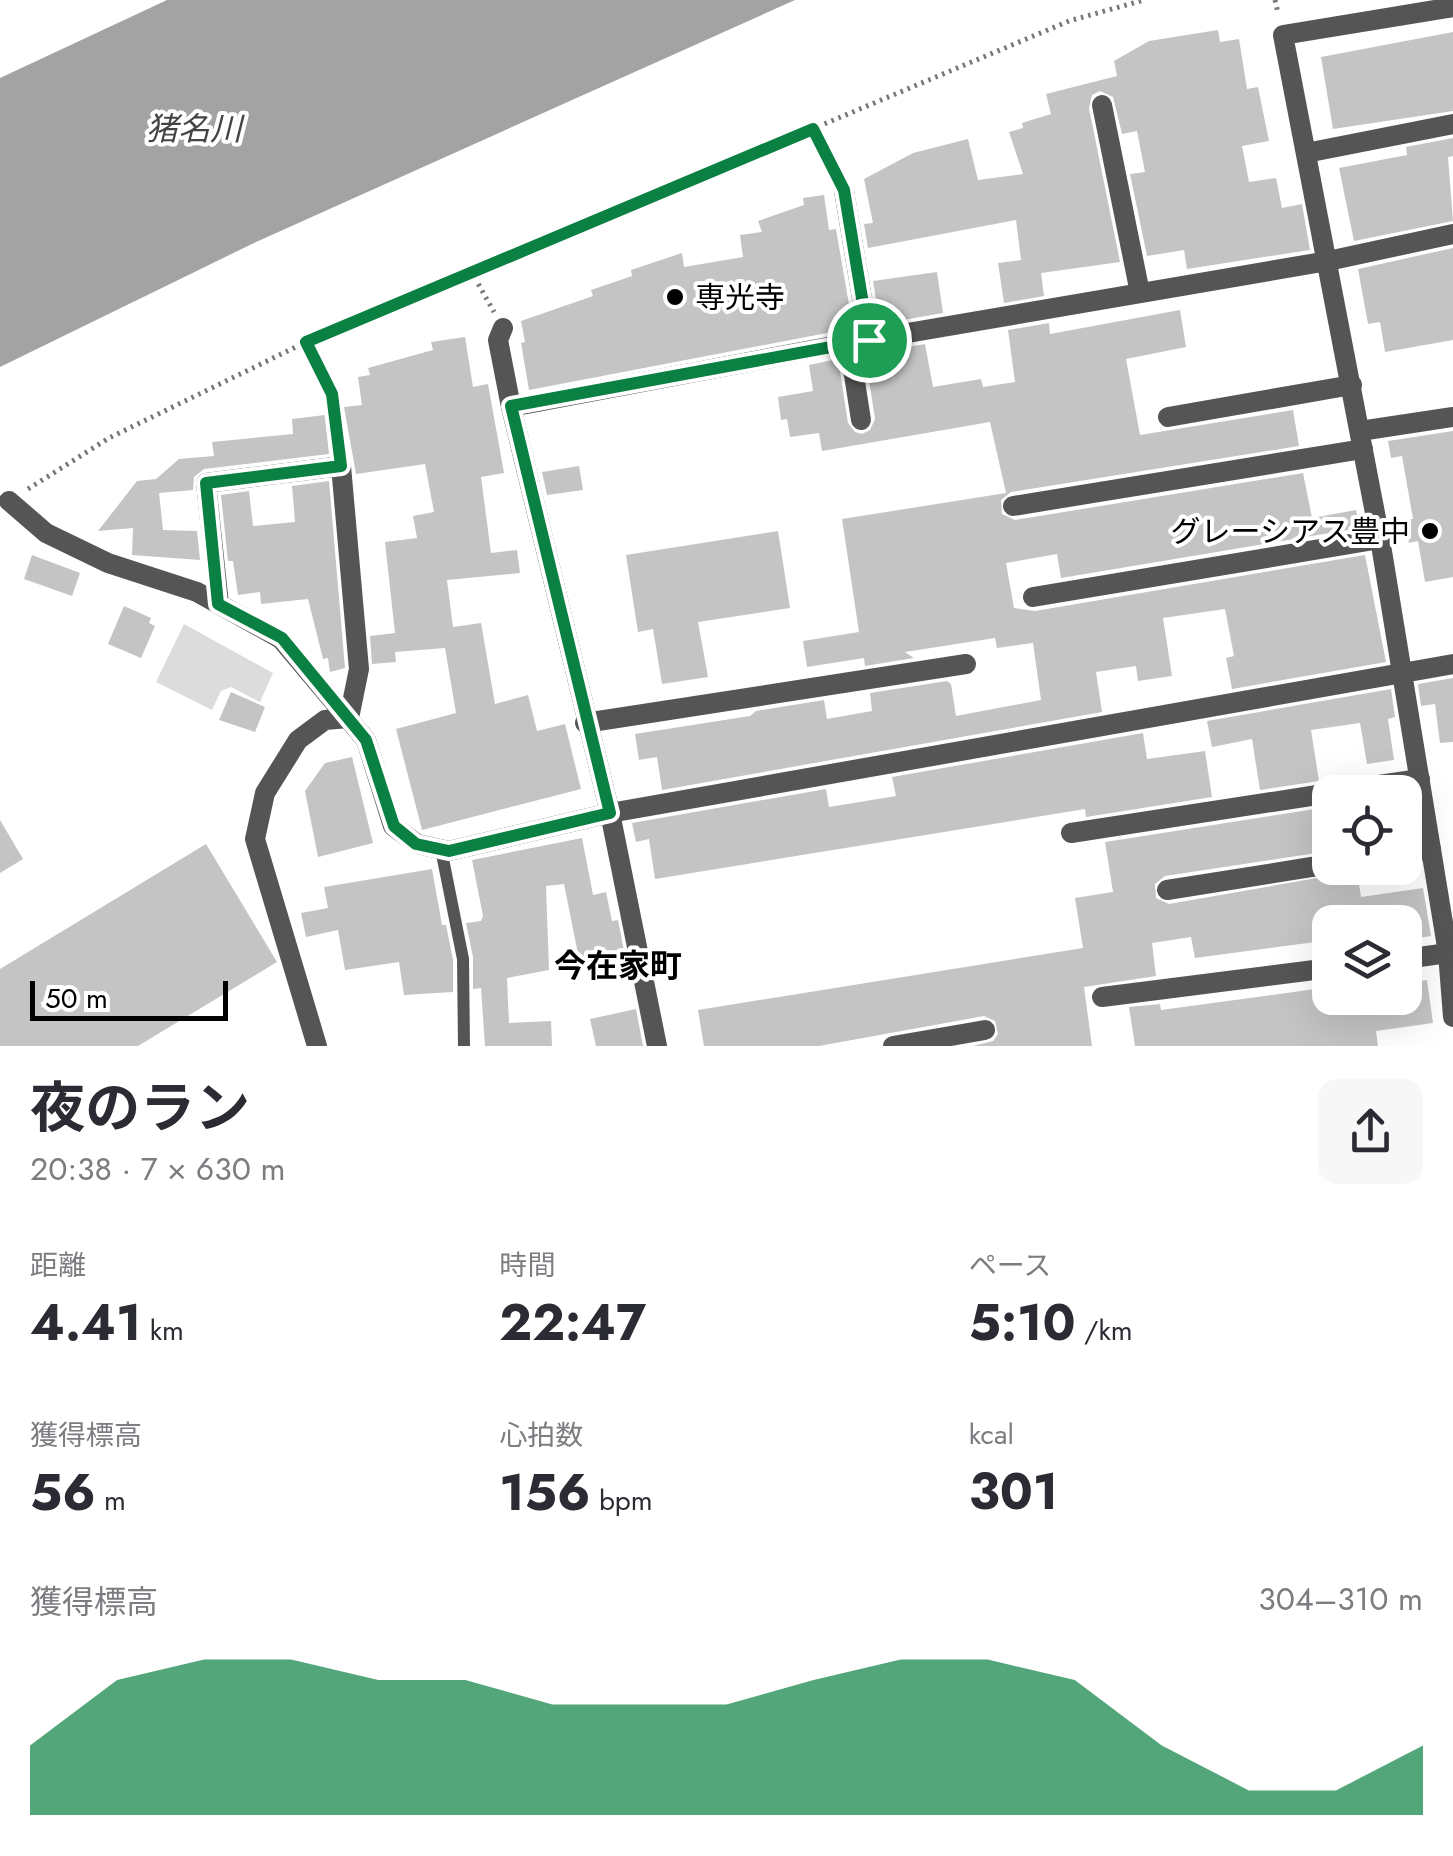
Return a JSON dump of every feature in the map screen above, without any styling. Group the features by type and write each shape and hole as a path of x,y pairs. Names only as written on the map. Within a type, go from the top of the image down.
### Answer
{"street":[{"path":"1419,775 1352,385 1283,35 1453,7"},
{"path":"1102,105 1140,293"},
{"path":"1306,152 1453,124"},
{"path":"844,190 859,342 862,420"},
{"path":"511,406 1328,261 1453,234"},
{"path":"503,328 498,340 511,406 610,813 658,1046"},
{"path":"1168,417 1352,385"},
{"path":"1013,506 1362,440 1453,417"},
{"path":"218,604 206,483 341,466 360,669 348,718"},
{"path":"8,501 46,534 108,563 197,592 282,638 366,740 394,826 416,844 449,851 610,813 1453,664"},
{"path":"1033,597 1380,539"},
{"path":"586,724 966,664"},
{"path":"317,1046 255,839 265,793 298,740 325,720 348,718"},
{"path":"1422,792 1448,953 1453,1017"},
{"path":"1071,833 1312,796"},
{"path":"1422,850 1431,849"},
{"path":"1167,890 1312,867"},
{"path":"1422,957 1448,953"},
{"path":"1102,997 1312,970"},
{"path":"893,1046 986,1030"}],"lane":[{"path":"332,394 341,466"},
{"path":"441,849 462,959 464,1046"}],"path":[{"path":"8,501 110,438 306,342 1069,20 1144,0"},
{"path":"1276,0 1279,16"},
{"path":"813,129 844,190"},
{"path":"471,270 503,328"},
{"path":"306,342 332,394"}],"shaded area":[{"path":"184,624 273,673 260,702 231,687 221,691 212,710 156,682"}],"water":[{"name":"猪名川","path":"167,0 795,0 256,242 0,367 0,78"}],"building":[{"path":"1218,30 1220,42 1239,39 1247,89 1258,87 1269,141 1242,146 1249,182 1276,178 1282,208 1302,204 1310,250 1187,269 1184,250 1147,256 1130,174 1145,172 1137,131 1122,134 1113,97 1100,91 1092,95 1089,108 1120,262 1041,273 1044,296 1004,303 998,263 1021,260 1016,220 868,248 864,224 873,223 864,179 913,153 968,139 978,180 1023,174 1009,132 1023,128 1022,123 1051,114 1046,94 1117,76 1114,61 1149,41"},
{"path":"1453,32 1453,111 1333,129 1321,57"},
{"path":"1453,138 1453,156 1448,157 1453,221 1354,241 1339,168 1407,155 1406,147"},
{"path":"824,195 829,230 836,229 853,328 529,390 521,321 593,296 591,290 632,276 631,270 682,253 684,267 743,257 740,235 762,232 758,221 804,205 803,198"},
{"path":"1453,248 1453,340 1385,352 1380,322 1368,324 1358,269"},
{"path":"937,272 943,313 880,324 873,281"},
{"path":"1180,310 1186,347 1126,359 1140,435 1293,410 1299,446 1011,492 1001,500 1002,514 1015,520 1303,473 1312,518 1356,510 1360,528 1061,578 1057,554 1006,563 1014,608 1035,611 1365,555 1386,662 1232,689 1226,658 1234,656 1225,609 1163,618 1172,676 1138,681 1136,666 1096,672 1102,712 662,790 657,757 639,760 635,734 824,700 827,719 872,711 870,693 947,681 951,684 956,716 1041,700 1033,643 997,648 995,638 905,652 914,658 865,666 864,658 807,667 803,641 859,632 842,519 1006,493 990,422 822,451 819,433 790,437 787,419 781,420 778,397 813,391 809,365 838,359 848,423 862,434 870,430 875,419 865,354 925,344 933,387 981,379 983,387 1015,382 1008,330 1049,323 1050,334"},
{"path":"465,337 473,387 488,384 504,473 481,477 491,553 517,550 520,573 447,580 453,627 481,623 495,704 528,695 537,731 565,724 581,789 422,830 396,729 456,713 445,648 395,652 396,662 372,664 370,636 395,633 385,542 417,538 413,516 434,512 425,464 356,474 344,407 362,405 358,377 370,375 368,368 433,350 431,342"},
{"path":"325,415 329,454 204,469 194,477 193,490 159,493 163,530 197,531 200,560 132,555 133,528 98,531 137,481 156,479 179,459 214,456 212,442 293,434 292,419"},
{"name":"グレーシアス豊中","path":"1453,431 1453,577 1425,582 1418,541 1409,543 1405,520 1413,519 1402,456 1391,458 1388,441"},
{"path":"579,466 583,490 547,495 542,472"},
{"path":"329,481 345,668 330,672 308,599 261,604 260,592 238,595 233,561 228,561 221,495 249,491 253,526 295,522 292,486"},
{"path":"778,531 790,608 698,622 708,677 662,684 653,629 638,632 626,555"},
{"path":"32,555 80,573 72,596 24,579"},
{"path":"124,606 151,618 149,623 155,626 141,658 108,644"},
{"path":"1453,678 1453,742 1440,743 1435,704 1421,706 1418,684"},
{"path":"1391,689 1395,717 1388,719 1394,760 1367,764 1360,723 1311,730 1318,775 1312,775 1312,782 1260,790 1252,739 1212,747 1207,721"},
{"path":"231,692 265,707 255,732 219,720"},
{"path":"1143,733 1147,759 1205,751 1212,797 1086,817 1085,809 655,879 649,839 636,842 632,823 826,789 829,807 896,796 892,777"},
{"path":"352,757 373,843 318,857 305,791 325,763"},
{"path":"1312,810 1312,854 1165,876 1155,884 1156,898 1169,904 1312,879 1312,885 1359,885 1361,897 1423,888 1431,936 1422,937 1422,905 1312,905 1312,942 1195,958 1191,937 1152,943 1156,976 1084,987 1092,1046 973,1046 993,1041 998,1034 995,1021 984,1016 819,1046 704,1046 698,1010 1083,948 1075,898 1113,892 1105,842"},
{"path":"0,820 23,859 0,873"},
{"path":"582,838 593,895 606,892 612,921 618,920 625,956 580,964 564,884 546,886 549,970 507,978 509,1023 551,1021 552,1046 485,1046 481,988 473,989 473,957 466,923 481,921 483,916 472,860"},
{"path":"206,844 277,962 138,1046 0,1046 0,969"},
{"path":"432,869 453,960 453,992 404,995 399,962 345,970 338,930 306,937 301,913 328,908 324,887"},
{"path":"1427,980 1433,1023 1376,1031 1378,1046 1135,1046 1129,1007 1160,1004 1161,1010 1312,989 1312,1015 1422,1015 1422,981"},
{"path":"636,1009 643,1046 596,1046 590,1019"}],"place":[{"name":"専光寺","path":"675,297"},
{"name":"グレーシアス豊中","path":"1430,531"}],"district":[{"name":"今在家町","path":"618,966"}],"route":[{"path":"813,129 844,190 869,340 511,406 610,813 449,851 416,844 394,826 366,740 282,638 218,604 206,483 341,466 332,394 306,342 813,129"}]}
